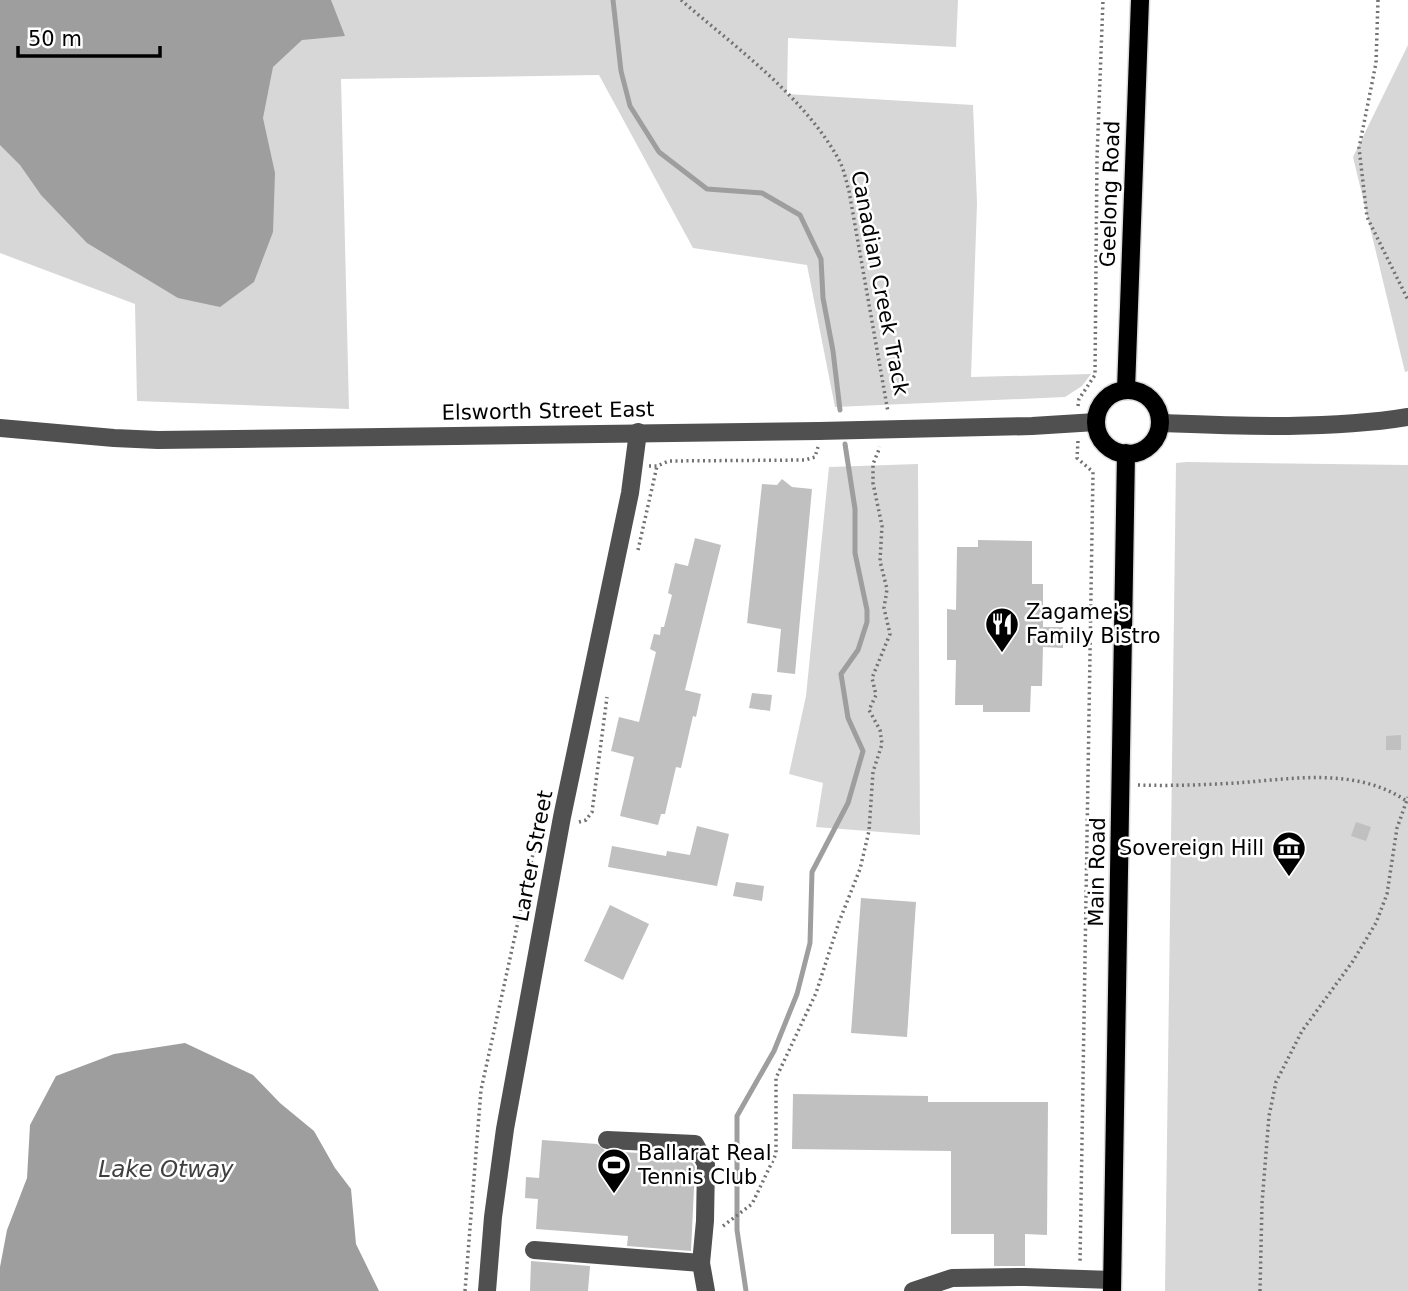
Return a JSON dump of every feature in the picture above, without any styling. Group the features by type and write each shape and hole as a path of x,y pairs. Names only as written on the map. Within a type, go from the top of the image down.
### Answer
{"main road":[{"name":"Geelong Road","path":"1126,390 1140,0"},
{"path":"1126,390 1139,392 1150,399 1157,410 1160,423 1157,435 1149,445 1138,452 1126,453 1116,451 1105,443 1098,431 1087,423 1113,394 1126,390"},
{"name":"Main Road","path":"1112,1286 1126,453"}],"street":[{"path":"1160,423 1307,424 1408,417"},
{"name":"Elsworth Street East","path":"0,428 158,440 819,431 1087,423"},
{"name":"Larter Street","path":"487,1291 493,1217 505,1129 562,817 634,466 638,432"},
{"path":"607,1140 695,1144 706,1164 701,1263 706,1291"},
{"path":"534,1250 701,1263"},
{"path":"913,1291 952,1278 1080,1279 1112,1286"}],"path":[{"name":"Canadian Creek Track","path":"681,0 792,97 823,135 840,162 849,191 888,405 872,469 883,526 880,561 887,589 884,608 890,634 872,678 876,695 869,710 880,730 882,744 873,772 869,831 860,869 817,993 776,1079 776,1154 752,1204 718,1232"},
{"path":"1080,1279 1093,472 1077,458 1087,423 1079,399 1095,375 1096,212 1103,0"},
{"path":"1378,0 1376,63 1359,148 1367,217 1408,300"},
{"path":"634,466 657,466 669,461 809,459 817,453 819,431"},
{"path":"1122,785 1191,786 1339,778 1375,785 1407,799 1397,828 1387,894 1376,923 1353,961 1302,1031 1276,1082 1269,1116 1262,1203 1260,1291"},
{"path":"465,1291 481,1090 533,854 537,846"}],"shaded area":[{"path":"0,0 958,0 956,47 788,38 787,94 973,105 977,203 971,377 1091,374 1082,386 1065,397 835,407 807,265 693,248 599,75 341,79 349,409 137,401 135,304 0,253"},
{"path":"1408,45 1408,371 1405,372 1353,157"},
{"name":"Sovereign Hill","path":"1176,463 1408,465 1408,1291 1165,1291"},
{"path":"918,464 920,835 816,827 823,783 789,774 806,696 829,467"}],"water":[{"path":"0,0 331,0 345,36 302,40 273,67 263,118 275,173 273,232 254,282 220,307 178,298 87,243 41,195 20,165 0,145"},
{"name":"Lake Otway","path":"185,1043 253,1075 280,1103 314,1131 335,1168 351,1189 356,1244 379,1291 0,1291 0,1267 7,1230 27,1178 30,1125 56,1076 114,1054"}],"building":[{"path":"782,479 792,487 812,489 795,674 777,672 781,629 747,623 762,484 777,485"},
{"path":"695,538 721,545 685,690 701,694 696,717 693,716 681,768 676,767 665,814 661,814 658,825 620,816 634,757 611,751 619,717 639,722 656,652 650,649 654,634 660,635 661,627 664,627 672,595 668,593 675,563 688,566"},
{"path":"978,540 1032,541 1032,584 1043,584 1043,627 1063,627 1063,648 1043,647 1042,686 1031,686 1030,712 983,712 983,705 955,705 956,660 947,660 947,609 956,610 957,547 978,547"},
{"path":"752,693 772,695 770,711 749,708"},
{"path":"1401,735 1401,750 1386,750 1386,736"},
{"path":"1356,822 1371,827 1366,841 1351,836"},
{"path":"697,826 729,834 717,886 608,867 612,846 666,856 667,851 690,855"},
{"path":"736,882 764,886 762,901 733,896"},
{"path":"861,898 916,902 907,1037 851,1033"},
{"path":"610,905 649,924 623,980 584,961"},
{"path":"793,1094 928,1096 928,1102 1048,1102 1047,1235 1025,1234 1025,1266 994,1266 994,1234 951,1234 951,1151 792,1149"},
{"path":"542,1140 597,1144 606,1151 639,1153 639,1159 668,1162 669,1154 688,1155 695,1167 691,1251 627,1246 628,1236 536,1229 538,1199 525,1198 526,1177 539,1178"},
{"path":"531,1261 590,1266 588,1291 530,1291"}],"waterway":[{"path":"613,0 621,71 630,106 659,152 707,189 762,193 800,215 821,259 823,298 840,410"},
{"path":"746,1291 737,1230 737,1116 774,1051 797,994 810,943 812,872 848,803 863,751 848,718 841,674 858,650 867,622 855,553 855,509 845,444"}],"place":[{"name":"Zagame's Family Bistro","path":"1002,654"},
{"name":"Sovereign Hill","path":"1289,878"},
{"name":"Ballarat Real Tennis Club","path":"614,1195"}]}
